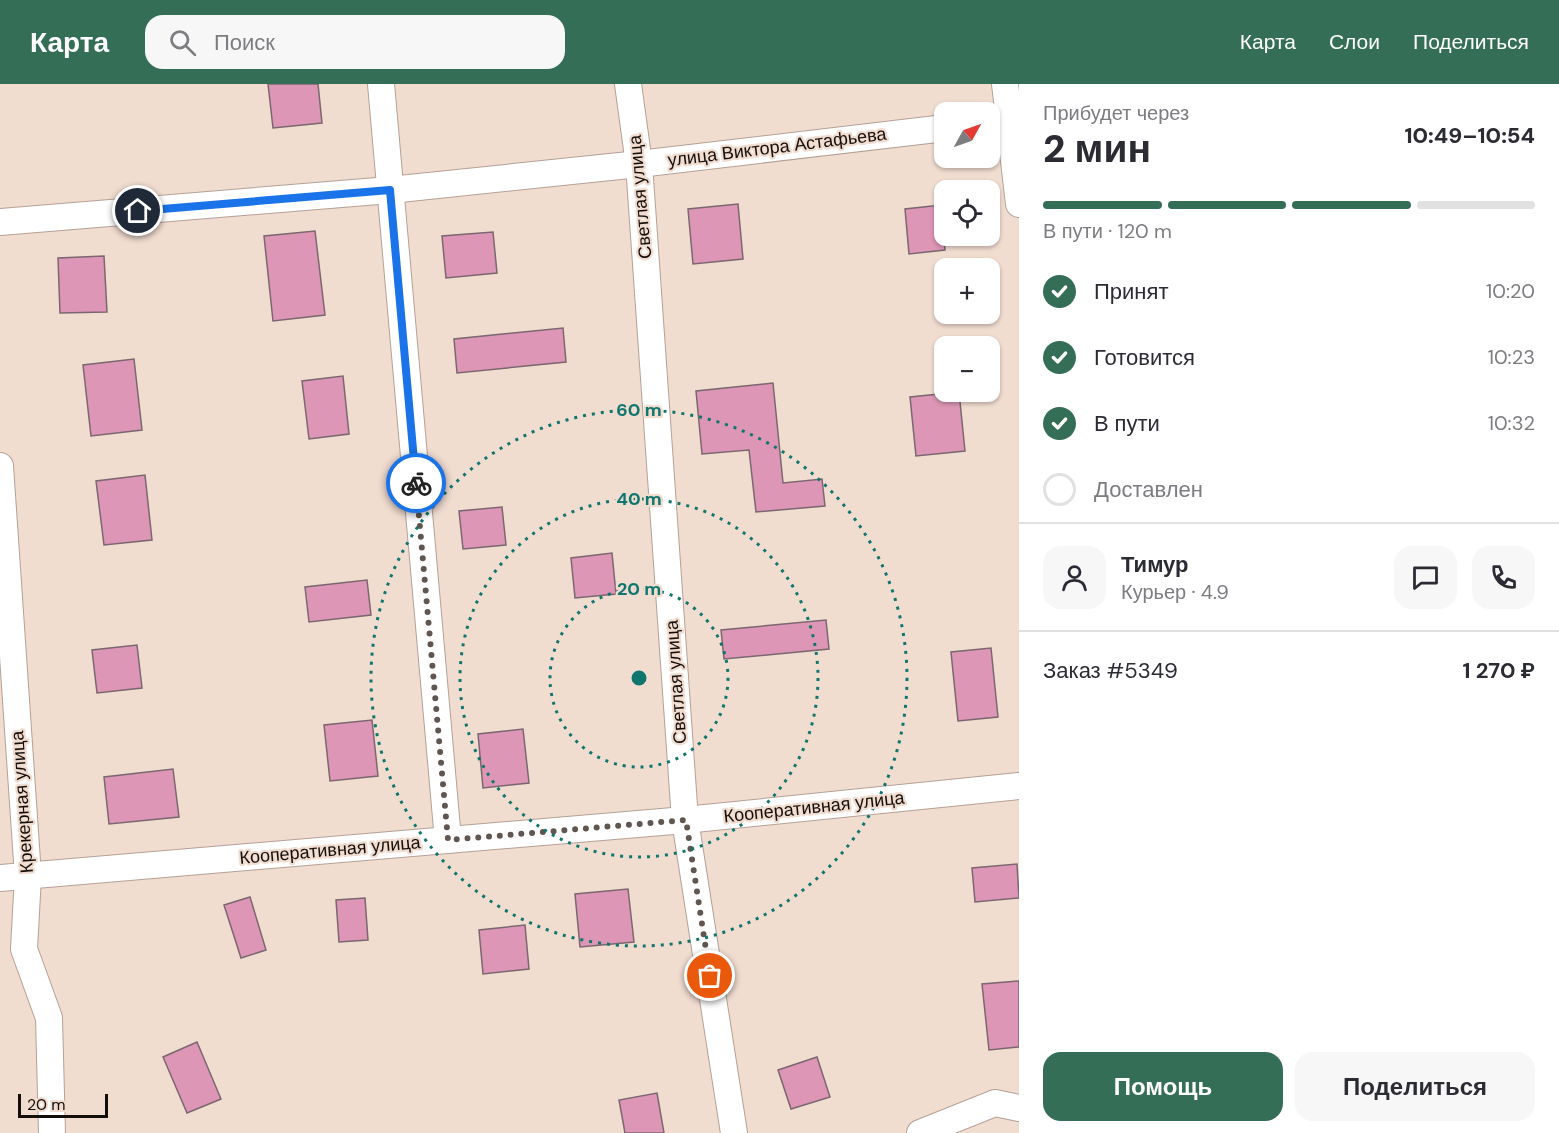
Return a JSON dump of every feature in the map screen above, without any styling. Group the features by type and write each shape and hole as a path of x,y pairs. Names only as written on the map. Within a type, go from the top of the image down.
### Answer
{"street":[{"path":"381,84 448,840"},
{"name":"Светлая улица","path":"628,84 639,164 686,820 734,1133"},
{"path":"1000,115 1005,84"},
{"path":"1000,125 1019,204"},
{"name":"улица Виктора Астафьева","path":"0,222 390,190 934,129"},
{"name":"Крекерная улица","path":"0,466 28,876 24,949 49,1018 52,1133"},
{"name":"Кооперативная улица","path":"0,878 686,820 1019,786"},
{"path":"920,1133 995,1102 1019,1108"}],"building":[{"path":"268,84 318,84 322,123 273,128"},
{"path":"738,204 743,259 693,264 688,209"},
{"path":"934,206 934,246 945,246 945,250 909,254 905,209"},
{"path":"315,231 325,315 273,321 264,236"},
{"path":"493,232 497,273 446,278 442,236"},
{"path":"104,256 107,312 60,313 58,258"},
{"path":"563,328 566,362 457,373 454,339"},
{"path":"134,359 142,430 91,436 83,365"},
{"path":"343,376 349,434 309,439 302,381"},
{"path":"773,383 783,483 822,479 825,506 756,512 749,450 702,454 696,391"},
{"path":"934,395 934,402 960,402 965,451 916,456 910,397"},
{"path":"145,475 152,540 104,545 96,481"},
{"path":"502,507 506,545 463,549 459,511"},
{"path":"612,553 616,594 575,598 571,558"},
{"path":"367,580 371,615 309,622 305,587"},
{"path":"826,620 829,649 724,659 721,630"},
{"path":"137,645 142,688 97,693 92,650"},
{"path":"991,648 998,717 958,721 951,652"},
{"path":"372,720 378,776 330,781 324,725"},
{"path":"523,729 529,783 483,788 478,734"},
{"path":"173,769 179,817 109,824 104,777"},
{"path":"1017,864 1019,898 975,902 972,868"},
{"path":"628,889 634,942 580,947 575,894"},
{"path":"250,897 266,950 241,958 224,905"},
{"path":"365,898 368,940 339,942 336,900"},
{"path":"525,925 529,969 483,974 479,930"},
{"path":"1019,981 1019,1047 989,1050 982,984"},
{"path":"197,1042 221,1099 187,1113 163,1057"},
{"path":"817,1057 830,1097 791,1109 778,1070"},
{"path":"657,1093 664,1133 625,1133 619,1100"}],"way so far":[{"path":"416,483 448,840 686,820 710,976"}],"route":[{"path":"138,211 390,190 416,483"}]}
